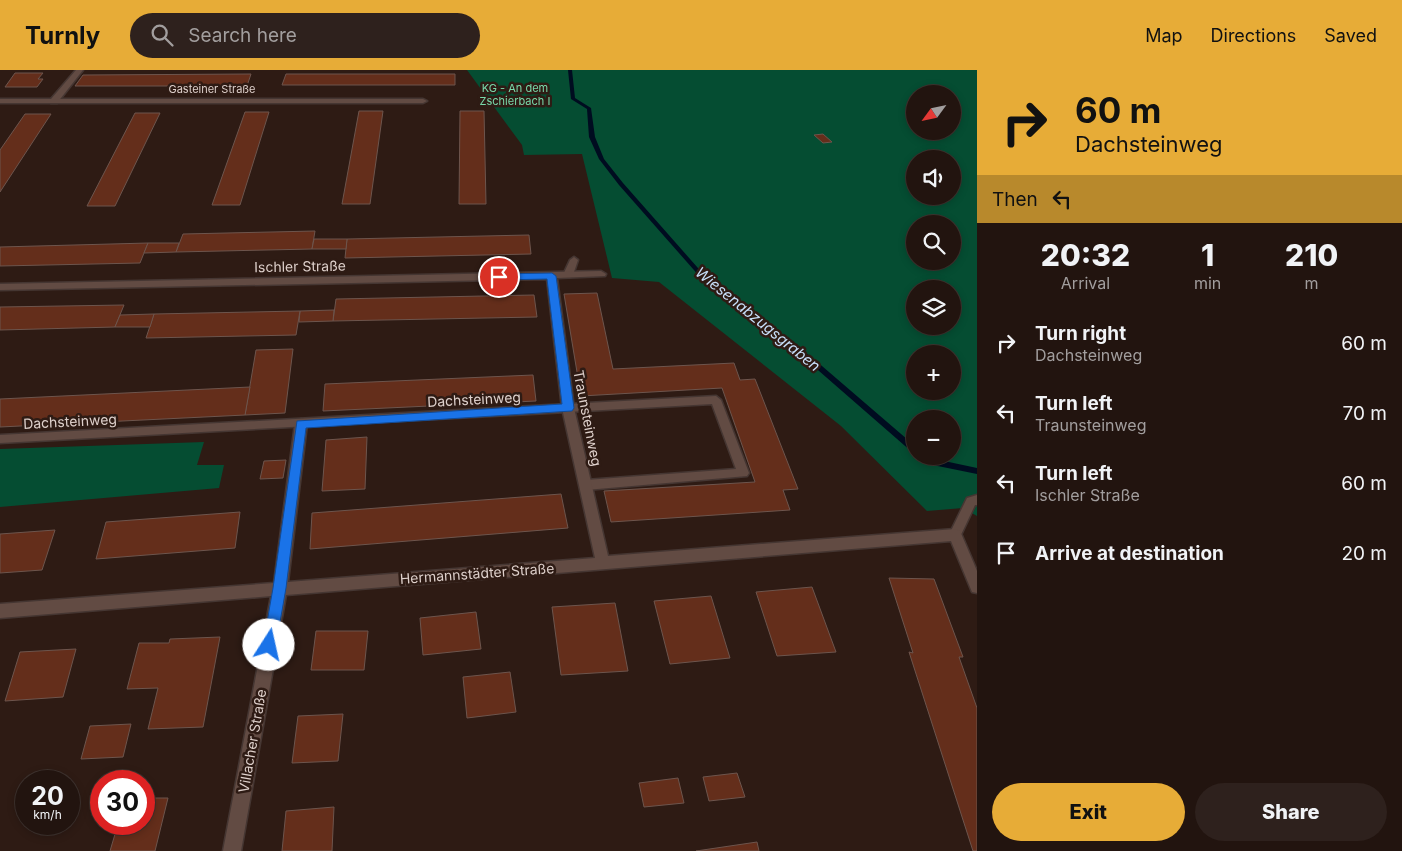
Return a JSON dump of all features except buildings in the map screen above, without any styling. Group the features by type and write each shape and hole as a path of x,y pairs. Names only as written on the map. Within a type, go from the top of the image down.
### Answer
{"street":[{"name":"Gasteiner Straße","path":"0,101 423,101"},
{"name":"Ischler Straße","path":"0,287 601,274"},
{"name":"Traunsteinweg","path":"552,276 568,408 602,564"},
{"name":"Villacher Straße","path":"232,851 280,588 301,424"},
{"name":"Hermannstädter Straße","path":"0,611 955,535"},
{"path":"955,535 977,587"}],"lane":[{"path":"54,101 80,70"},
{"path":"568,275 574,260"},
{"name":"Dachsteinweg","path":"0,439 716,400 743,473 586,485"},
{"path":"955,535 971,502 977,500"}],"green space":[{"name":"KG - An dem Zschierbach I","path":"467,70 977,70 977,516 963,508 927,511 841,426 659,282 612,278 582,154 524,155 522,145"},
{"path":"204,442 197,465 224,465 219,488 0,507 0,449"}],"waterway":[{"name":"Wiesenabzugsgraben","path":"570,70 573,99 589,108 592,137 602,159 621,184 703,277 813,362 906,442"},
{"name":"Wiesenabzugsgraben","path":"948,465 977,471"}],"route":[{"path":"269,645 280,588 301,424 568,408 552,276 499,277"}]}
